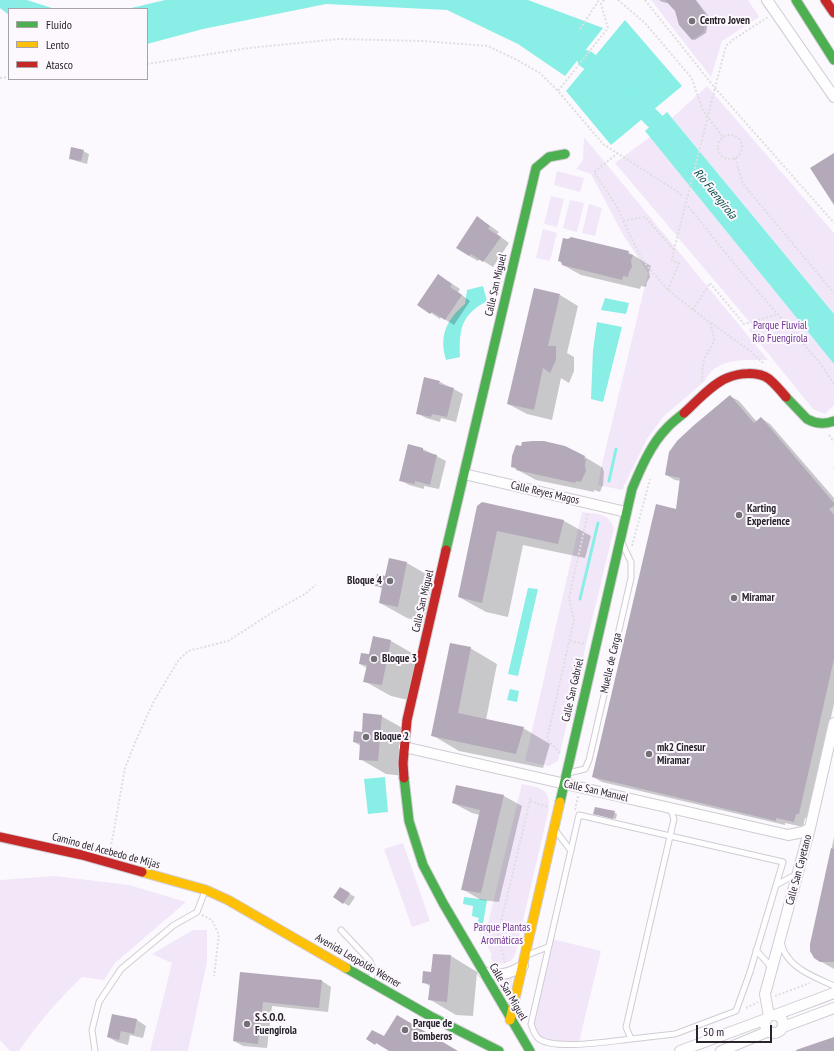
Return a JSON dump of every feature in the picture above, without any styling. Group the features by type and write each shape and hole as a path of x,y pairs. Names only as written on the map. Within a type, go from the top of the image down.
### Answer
{"main road":[{"path":"796,0 834,60"},
{"path":"806,0 814,11"},
{"path":"825,0 834,13"},
{"name":"Calle San Miguel","path":"530,1051 510,1020 422,866 409,821 406,802 404,783 404,747 407,720 536,168 544,159 556,154 565,154"},
{"name":"Calle San Gabriel","path":"510,1020 626,512 632,489 639,472 665,430 709,390 727,378 746,374 757,374 769,379 807,419 814,424 822,424 834,420"},
{"name":"Camino del Acebedo de Mijas","path":"0,837 57,849 206,890"},
{"name":"Avenida Leopoldo Werner","path":"206,890 228,900 445,1025 499,1051"}],"street":[{"path":"767,0 834,97"},
{"name":"Calle Reyes Magos","path":"464,474 626,512"},
{"name":"Calle San Cayetano","path":"770,1017 764,994 804,852 834,723"},
{"name":"Calle San Manuel","path":"404,747 788,835 803,832 810,828"},
{"path":"788,835 796,840 804,852"},
{"path":"483,972 496,975 510,973 524,961"},
{"path":"680,1051 834,993"},
{"path":"721,1051 769,1031 777,1032 783,1027 834,1008"},
{"path":"770,1017 782,1019 783,1027"},
{"path":"769,1031 766,1028 770,1017"}],"lane":[{"name":"Muelle de Carga","path":"566,773 585,769 589,760 630,586 632,571 631,562 620,540"},
{"path":"632,1039 626,1027 674,819 670,808"},
{"path":"579,815 670,837 783,862 736,1011 675,1034 560,1045 547,1042 539,1038 533,1031 531,1024 579,815"},
{"path":"554,828 571,851"},
{"path":"776,885 791,877 797,878"},
{"path":"96,1051 92,1030 99,1002 121,969 174,925 197,912 206,890"},
{"path":"341,930 370,961 374,971 369,982"},
{"path":"781,938 784,952 792,963 834,986"},
{"path":"524,961 548,947"},
{"path":"756,950 772,968"}],"path":[{"path":"580,29 599,0"},
{"path":"558,91 608,28 601,4 604,0"},
{"path":"618,0 645,23 690,76 703,111 723,137"},
{"path":"645,0 715,88 834,223"},
{"path":"668,290 679,263 672,261 674,250 726,46 734,39 776,13"},
{"path":"148,64 249,48 339,39 423,41 488,46 540,73 558,91 603,144 682,196"},
{"path":"730,135 738,137 740,140 742,152 735,158 725,158 719,152 718,144 723,137 730,135"},
{"path":"618,153 594,172 616,204 636,248 647,266 668,290 710,323 749,350 764,364"},
{"path":"735,158 743,184 834,293"},
{"path":"688,206 736,266 820,363 834,384"},
{"path":"623,221 645,217 674,250"},
{"path":"693,310 710,283 744,324 778,314"},
{"path":"709,390 702,382 705,357 714,340 710,323"},
{"path":"560,753 547,739 574,620 569,598 588,513"},
{"path":"109,863 125,768 154,701 178,661 188,651 228,641 272,612 305,594 316,585"},
{"path":"570,641 586,644"},
{"path":"505,963 498,935 531,796"},
{"path":"530,801 549,808"},
{"path":"197,912 212,920 219,935 214,976"}],"green space":[{"path":"651,0 748,0 759,17 722,41 711,77"},
{"name":"Parque Fluvial Rio Fuengirola","path":"707,86 834,233 834,314 672,118"},
{"path":"584,137 768,360 741,360 732,362 716,368 710,373 705,381 663,417 647,439 622,490 598,485 648,273 622,233 591,174 576,169 583,160"},
{"name":"Parque Fluvial Rio Fuengirola","path":"650,137 834,364 834,405 825,414 813,409 749,330 753,326 615,163"},
{"path":"557,171 584,178 580,192 554,185"},
{"path":"551,196 564,199 557,227 544,224"},
{"path":"570,200 584,203 577,232 563,228"},
{"path":"589,204 602,208 595,236 582,233"},
{"path":"543,229 557,233 550,261 536,258"},
{"path":"582,512 606,517 614,529 558,761 549,766 525,761"},
{"name":"Parque Plantas Aromáticas","path":"522,784 538,788 545,792 548,796 549,808 515,955 511,961 495,965 490,957 492,956 482,932 486,931"},
{"path":"403,843 430,921 412,927 384,849"},
{"path":"55,876 129,885 186,902 115,963 104,980 82,977 49,1012 19,1051 10,1051 0,1040 0,880"},
{"path":"193,930 207,930 207,962 188,1051 150,1051 172,963 152,954"},
{"path":"552,939 601,951 579,1042 558,1042 546,1039 541,1036 534,1023"},
{"path":"513,975 510,998 495,977"}],"water":[{"path":"0,0 27,0 52,8 8,8 8,14 0,8"},
{"path":"165,0 528,0 603,28 565,76 518,44 447,10 326,4 203,29 148,44 148,8 131,8"},
{"path":"625,20 682,86 611,145 566,91"},
{"path":"667,112 834,314 834,364 645,131"},
{"path":"483,286 487,301 478,306 467,317 463,324 460,338 460,357 446,360 443,343 449,322 458,310 465,304 467,290"},
{"path":"605,298 629,303 626,314 601,310"},
{"path":"597,322 622,327 603,402 591,399 593,350"},
{"path":"528,588 538,589 518,676 508,674"},
{"path":"510,689 519,691 517,702 507,700"},
{"path":"385,777 388,812 368,814 364,779"},
{"path":"464,897 487,900 483,924 477,923 479,918 472,916 473,906 463,904"}],"building":[{"name":"Centro Joven","path":"665,0 695,0 706,15 704,32 692,40 679,25 675,11"},
{"path":"71,147 84,150 81,161 69,159"},
{"path":"834,153 834,205 810,168"},
{"path":"477,216 490,226 488,229 501,237 483,262 471,254 469,256 456,248"},
{"path":"571,237 629,251 628,254 633,255 631,261 632,267 628,277 623,276 622,280 562,265 561,262 558,261 563,238 568,239"},
{"path":"438,274 452,284 450,287 462,295 445,320 432,312 430,314 417,305"},
{"path":"534,288 560,294 548,346 556,346 556,360 550,373 543,368 534,410 507,404"},
{"path":"424,377 440,381 439,384 454,388 447,417 432,414 431,417 416,414"},
{"name":"Miramar","path":"730,395 754,423 761,417 834,503 834,506 829,509 834,515 834,659 799,814 796,814 794,822 776,818 776,821 592,777 656,504 676,509 680,478 665,475 669,452 677,441 693,426"},
{"path":"544,441 565,446 585,456 586,471 581,482 576,481 575,483 516,470 517,468 511,467 512,456 516,445 521,446 522,442"},
{"path":"408,444 423,448 423,451 437,455 430,485 415,481 415,484 399,481"},
{"path":"482,502 564,520 558,544 497,531 482,603 458,597 477,506"},
{"name":"Bloque 4","path":"389,558 407,562 398,607 379,603 382,587 375,586 377,574 385,576"},
{"name":"Bloque 3","path":"373,636 391,640 382,685 363,682 367,665 359,664 361,653 369,654"},
{"path":"450,643 471,647 458,713 524,727 516,754 431,736"},
{"name":"Bloque 2","path":"363,713 382,715 378,761 359,760 360,743 353,742 354,731 362,732"},
{"path":"456,785 504,795 481,893 461,890 480,810 452,803"},
{"path":"595,807 615,811 613,819 593,814"},
{"path":"831,848 834,849 834,962 820,962 814,958 810,951 810,944"},
{"path":"340,887 350,893 343,904 333,897"},
{"path":"433,954 451,955 447,1002 428,1000 430,984 422,983 423,971 431,972"},
{"name":"S.S.O.O. Fuengirola","path":"240,972 322,980 319,1008 263,1002 258,1044 233,1041"},
{"path":"112,1014 137,1019 134,1034 121,1031 119,1040 107,1037"},
{"name":"Parque de Bomberos","path":"397,1015 458,1051 389,1051 366,1039 372,1030 384,1036"},
{"path":"834,1037 834,1051 796,1051 796,1050"}],"waterway":[{"name":"Rio Fuengirola","path":"586,59 609,76"},
{"name":"Rio Fuengirola","path":"632,98 656,122 671,141"},
{"path":"609,481 616,449"},
{"path":"580,599 598,523"}],"traffic: fast":[{"path":"796,0 834,60"},
{"path":"446,550 536,168 549,157 565,154"},
{"path":"786,397 810,421 817,423 834,421"},
{"path":"560,802 632,489 655,442 668,427 684,413"},
{"path":"404,778 409,821 423,865 443,903 530,1051"},
{"path":"346,968 430,1016 499,1051"}],"traffic: slow":[{"path":"510,1020 560,802"},
{"path":"142,872 206,890 228,900 346,968"}],"traffic: jam":[{"path":"825,0 834,13"},
{"path":"684,413 716,384 727,378 743,374 765,376 786,397"},
{"path":"404,778 403,763 407,720 446,550"},
{"path":"0,837 82,855 142,872"}],"place":[{"name":"Centro Joven","path":"692,21"},
{"name":"Karting Experience","path":"739,515"},
{"name":"Bloque 4","path":"390,581"},
{"name":"Miramar","path":"734,598"},
{"name":"Bloque 3","path":"374,659"},
{"name":"Bloque 2","path":"366,737"},
{"name":"mk2 Cinesur Miramar","path":"649,754"},
{"name":"S.S.O.O. Fuengirola","path":"247,1024"},
{"name":"Parque de Bomberos","path":"405,1030"}]}
